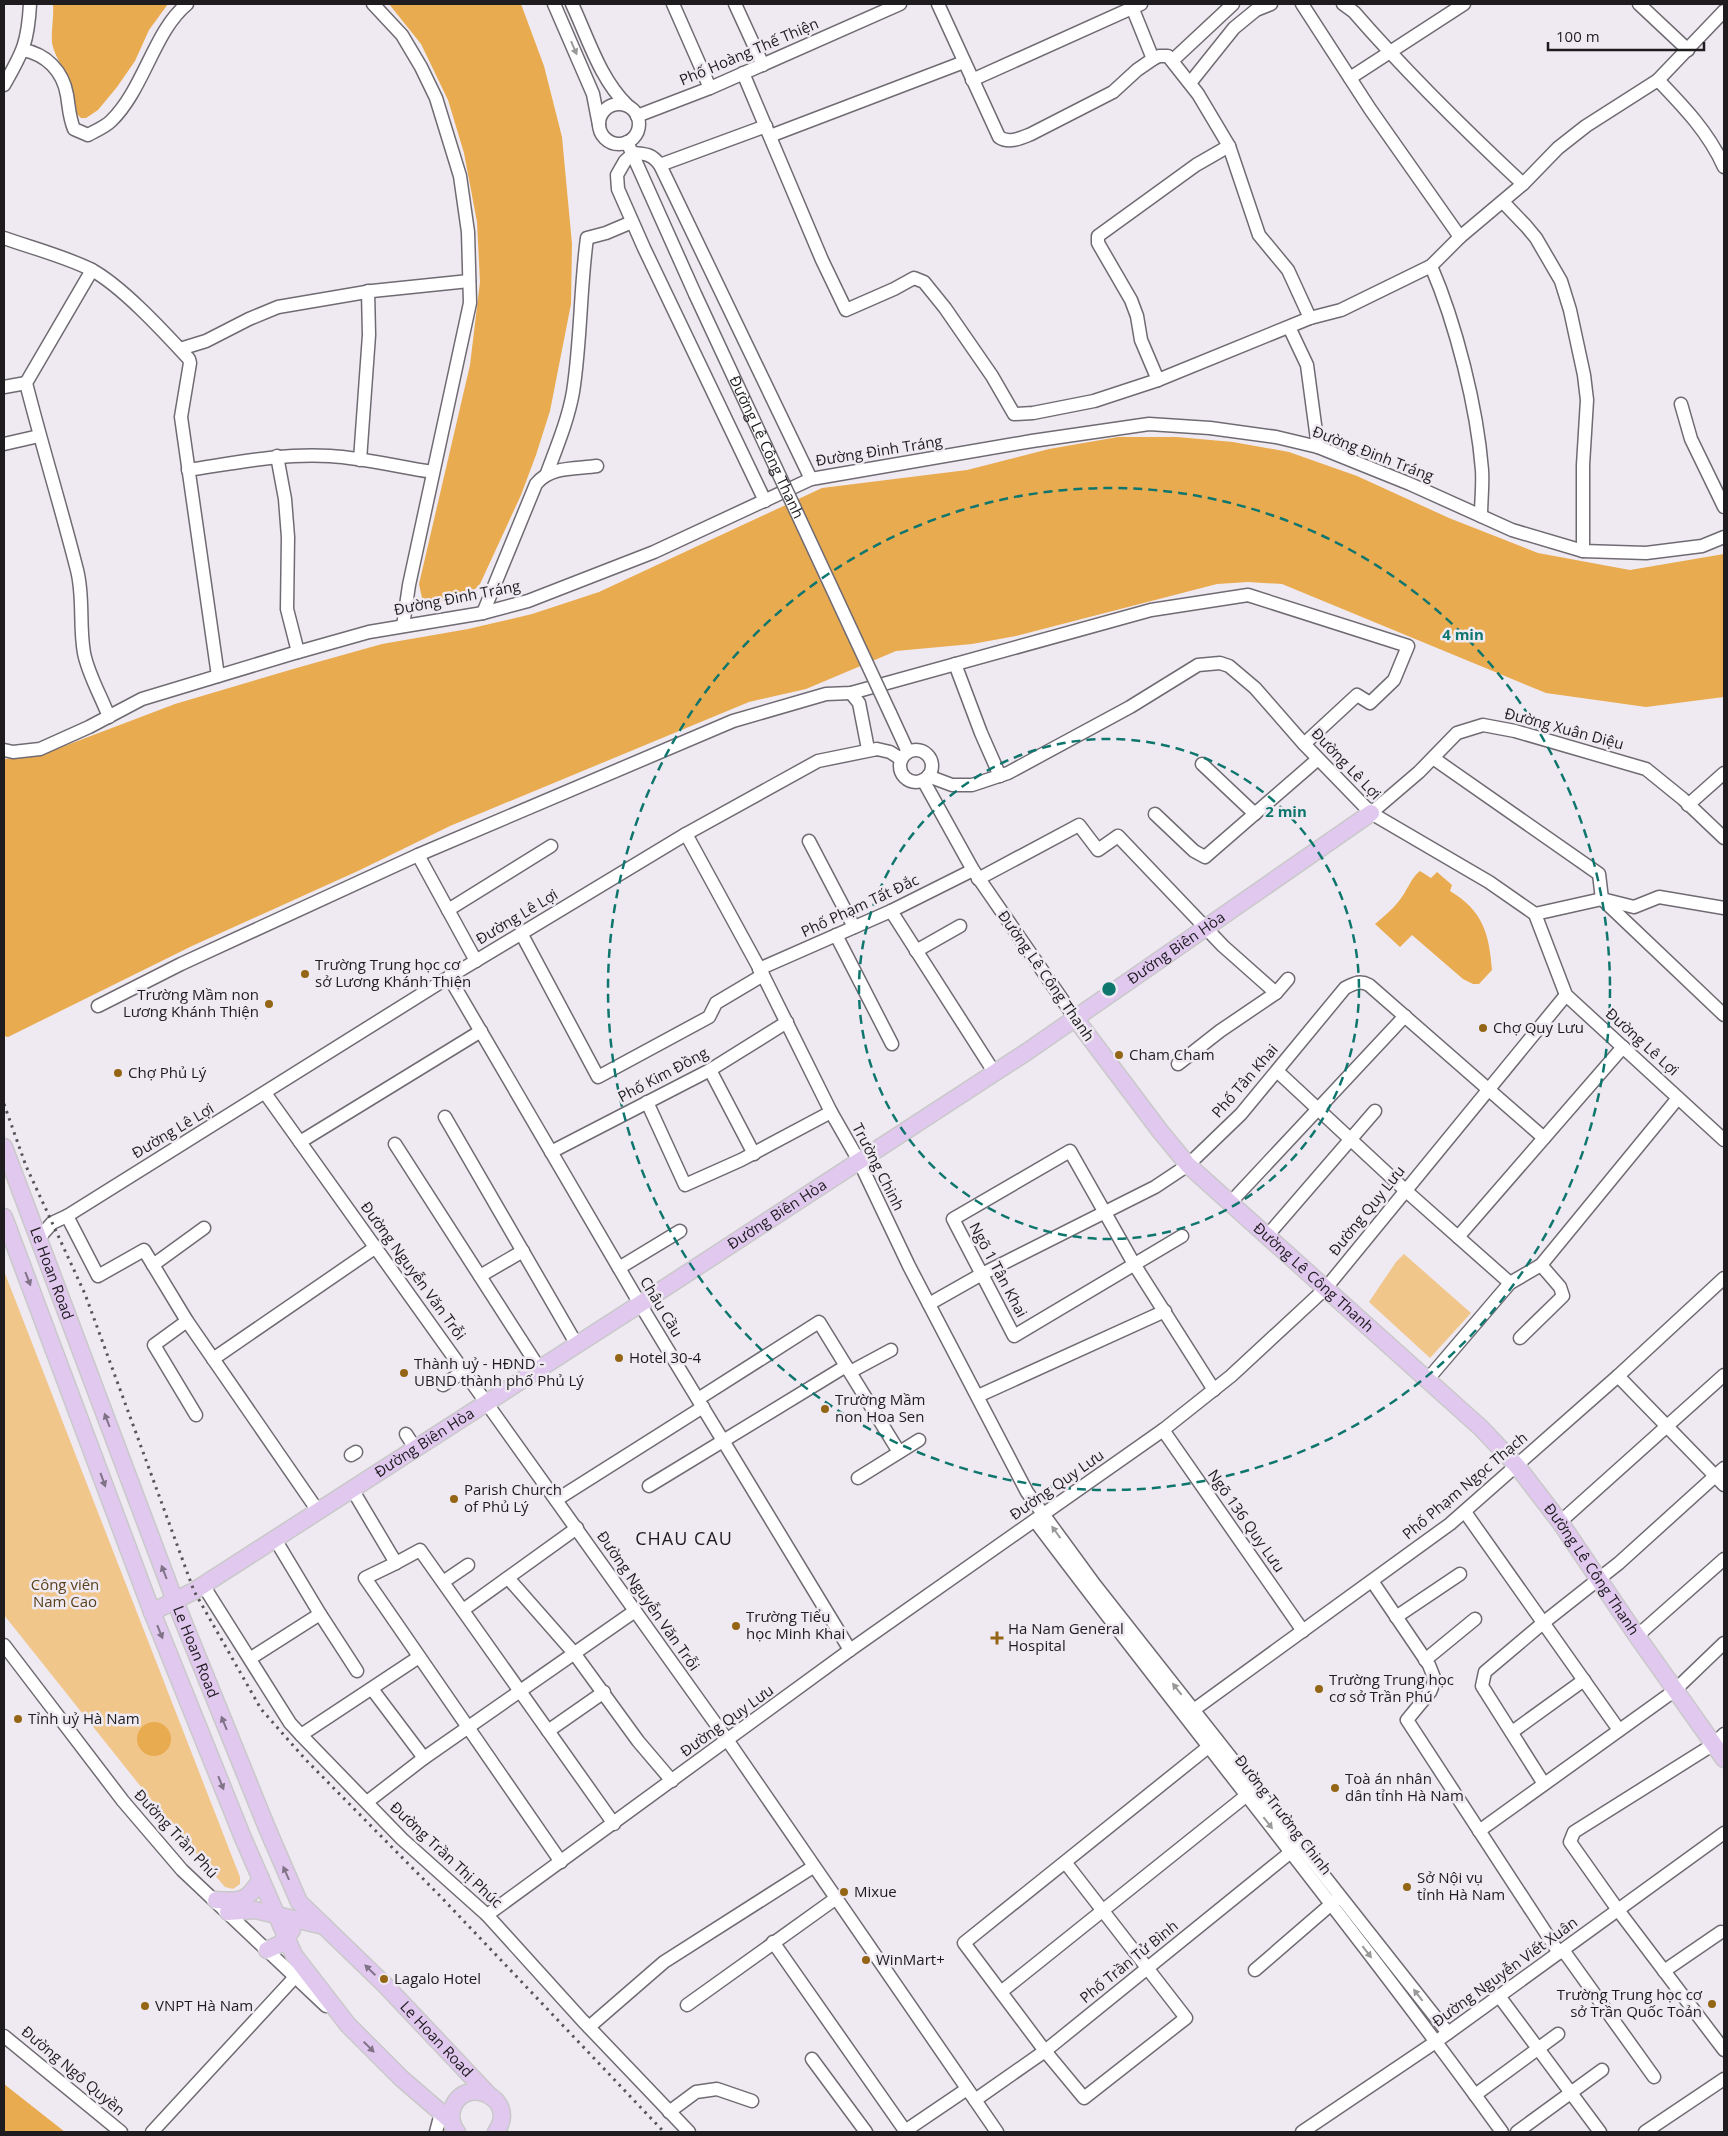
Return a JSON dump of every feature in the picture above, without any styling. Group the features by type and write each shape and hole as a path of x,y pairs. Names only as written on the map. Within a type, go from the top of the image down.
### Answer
{"main road":[{"name":"Đường Biên Hòa","path":"152,1612 203,1585 352,1489 411,1441 487,1402 859,1161 1075,1018 1370,813"},
{"name":"Đường Lê Công Thanh","path":"1075,1018 1160,1132 1188,1165 1428,1379 1481,1428 1517,1466 1560,1522 1675,1690 1719,1739 1724,1759"},
{"name":"Le Hoan Road","path":"4,1148 175,1601 299,1902 385,1985 499,2105 499,2126"},
{"name":"Le Hoan Road","path":"4,1217 152,1612 294,1955 348,2025 451,2125"},
{"path":"16,1247 39,1238"},
{"path":"216,1900 234,1902 244,1899 261,1879"},
{"path":"267,1950 287,1938 297,1920 299,1902"},
{"path":"228,1912 255,1910 324,1926"},
{"path":"451,2125 451,2114 458,2099 472,2092 488,2094"},
{"path":"499,2126 513,2132"}],"street":[{"path":"4,85 23,50 29,31 30,4"},
{"path":"23,50 33,52 48,60 58,71 67,94 69,117 74,129 88,135 111,121 140,81 162,38 181,9 187,4"},
{"path":"373,4 402,35 421,67 436,98 460,176 468,232 470,303 409,585 403,626"},
{"path":"554,4 592,94 600,132 615,144 627,142 637,133 639,127 638,116 633,109 616,95 607,80 572,4"},
{"path":"673,4 710,88"},
{"path":"735,4 763,64"},
{"name":"Phố Hoàng Thế Thiện","path":"638,116 710,88 900,4"},
{"path":"938,4 999,137 1007,140 1019,139 1113,92 1137,70 1153,59 1168,56 1173,60 1190,83 1229,146 1259,235 1288,270 1310,318"},
{"path":"1173,60 1233,4"},
{"path":"1190,83 1234,28 1256,10 1271,4"},
{"path":"1302,4 1370,109 1460,237"},
{"path":"1343,4 1354,12 1389,52 1459,124 1523,184"},
{"path":"1350,78 1464,4"},
{"path":"1639,4 1688,50"},
{"path":"972,80 1136,6 1153,59"},
{"path":"744,73 822,260 846,310 914,278 924,282 945,308 987,368 1014,414 1033,413 1094,401 1158,380 1289,326 1341,310 1431,266 1460,237 1523,184 1558,148 1586,126 1658,80 1724,11"},
{"path":"660,165 768,131 964,62"},
{"path":"1658,80 1694,118 1718,153 1724,167"},
{"path":"599,125 602,112 608,107 614,104 627,105"},
{"name":"Đường Lê Công Thanh","path":"627,142 695,294 890,713 904,756"},
{"path":"1158,380 1141,340 1137,316 1131,300 1098,243 1098,236 1196,165 1229,146"},
{"path":"765,502 618,189 617,175 625,161 634,154 649,154 655,157 660,165 810,479"},
{"path":"1503,202 1536,238 1561,281 1570,310 1584,375 1586,400 1583,465 1583,551"},
{"path":"483,613 536,484 547,472 564,429 578,352 582,276 587,238 606,233 632,222"},
{"path":"4,238 92,270 117,288 180,349 190,363 181,411 218,676"},
{"path":"1431,266 1440,287 1472,401 1482,471 1481,516"},
{"path":"92,270 26,383 39,436 78,572 83,604 82,630 84,654 109,716"},
{"path":"180,349 206,341 278,307 368,291 469,281"},
{"path":"360,460 369,336 368,291"},
{"path":"1289,326 1308,365 1318,447"},
{"path":"4,388 26,383"},
{"path":"1682,404 1691,439 1724,507"},
{"name":"Đường Đinh Tráng","path":"4,750 13,752 40,749 142,699 298,652 369,632 483,613 528,601 654,552 765,502 810,479 1041,440 1149,424 1276,437 1318,447 1410,484 1512,530 1583,551 1646,553 1702,546 1724,537"},
{"path":"4,444 39,436"},
{"path":"188,470 277,456 332,456 433,472"},
{"path":"277,456 285,499 288,537 287,609 298,652"},
{"path":"547,472 597,466"},
{"path":"98,1006 190,960 418,856 733,721 826,694 851,693 1151,610 1248,596 1408,646 1394,680 1370,703 1357,695 1304,744"},
{"name":"Đường Lê Lợi","path":"925,778 952,785 972,785 1000,776 1130,707 1198,665 1210,663 1229,666 1242,676 1370,813 1489,882 1535,914 1566,995 1724,1140"},
{"path":"955,664 981,733 1000,776"},
{"path":"851,693 859,703 868,749"},
{"name":"Đường Xuân Diệu","path":"1370,813 1419,772 1457,733 1483,725 1515,731 1646,769 1688,804 1724,838"},
{"name":"Đường Lê Lợi","path":"39,1238 52,1223 67,1216 449,977 686,834 818,762 868,749 904,756"},
{"path":"919,750 928,756 932,766 925,778 914,782 905,778 900,769 904,756 919,750"},
{"path":"1433,758 1599,874 1602,899 1724,1015"},
{"path":"1155,814 1194,851 1205,857 1318,759"},
{"path":"1202,764 1254,814"},
{"path":"1688,804 1724,773"},
{"name":"Đường Lê Công Thanh","path":"925,778 976,874 1075,1018"},
{"name":"Phố Phạm Tất Đắc","path":"521,933 598,1077 710,1017 716,1003 761,972 836,935 976,874 1079,825 1098,850 1118,836 1206,926"},
{"name":"Trường Chinh","path":"686,834 761,972 831,1112 859,1161 909,1266 978,1396 1039,1518"},
{"path":"809,841 854,927"},
{"path":"448,910 551,846"},
{"path":"418,856 476,961"},
{"path":"1535,914 1602,899 1634,907 1659,897 1724,908"},
{"path":"890,912 994,1072"},
{"path":"916,951 960,926"},
{"path":"1206,926 1223,946 1276,993"},
{"path":"836,935 892,1044"},
{"name":"Châu Cầu","path":"449,977 640,1304 850,1650"},
{"path":"1178,1064 1220,1031 1276,993 1288,979"},
{"name":"Phố Tân Khai","path":"929,1304 982,1274 1155,1187 1188,1165 1241,1114 1345,988 1356,982 1364,982 1369,986 1489,1088 1544,1138"},
{"name":"Đường Quy Lưu","path":"487,1915 728,1741 850,1650 1163,1430 1214,1390 1326,1288 1566,995"},
{"path":"1230,1203 1405,1016"},
{"name":"Phố Kim Đồng","path":"551,1152 710,1070 787,1022"},
{"path":"300,1142 481,1031"},
{"path":"1458,1237 1623,1047"},
{"path":"710,1070 754,1154"},
{"path":"1277,1071 1405,1190 1510,1283"},
{"name":"Đường Nguyễn Văn Trỗi","path":"265,1093 728,1741 997,2132"},
{"path":"1428,1379 1510,1283 1541,1265 1678,1098"},
{"path":"647,1102 685,1185 754,1154 831,1112"},
{"path":"1267,1236 1375,1111"},
{"path":"445,1116 576,1344"},
{"path":"395,1144 539,1368"},
{"name":"Ngõ 1 Tân Khai","path":"1104,1213 1070,1151 953,1219 1014,1336 1134,1264"},
{"path":"1104,1213 1214,1390"},
{"path":"67,1216 98,1276 144,1250 187,1321 318,1511"},
{"path":"153,1265 204,1228"},
{"path":"619,1268 680,1231"},
{"path":"1134,1264 1182,1236"},
{"path":"213,1359 376,1247"},
{"path":"480,1276 523,1251"},
{"path":"1520,1338 1563,1296 1560,1287 1541,1265"},
{"name":"Phố Phạm Ngọc Thạch","path":"1189,1713 1465,1512 1618,1376 1724,1278"},
{"path":"978,1396 1165,1311"},
{"path":"187,1321 154,1345 196,1415"},
{"path":"556,1500 819,1322 899,1452"},
{"path":"649,1486 848,1369 891,1350"},
{"path":"443,1384 464,1371"},
{"path":"1544,1784 1482,1686 1485,1672 1543,1622 1619,1563 1721,1476 1666,1426 1618,1376"},
{"path":"1560,1522 1724,1376"},
{"name":"Ngõ 136 Quy Lưu","path":"1163,1430 1303,1631"},
{"path":"858,1478 919,1440"},
{"path":"352,1489 396,1563"},
{"path":"1465,1512 1619,1730"},
{"name":"Đường Trường Chinh","path":"1039,1518 1105,1606 1336,1900 1393,1963 1448,2033"},
{"path":"463,1610 576,1528"},
{"path":"275,1539 357,1671"},
{"path":"560,1862 365,1578 420,1550 614,1824"},
{"path":"1637,1636 1724,1559"},
{"path":"443,1582 468,1565"},
{"path":"1396,1617 1460,1574"},
{"path":"508,1578 574,1653 638,1741 672,1781"},
{"path":"1372,1581 1426,1660 1436,1680 1430,1692 1407,1720 1479,1831 1561,1951 1654,2078"},
{"name":"Đường Trần Thị Phúc","path":"203,1585 290,1723 402,1839 487,1915 589,2027 689,2132"},
{"path":"367,1802 424,1758 635,1611"},
{"path":"250,1658 320,1614"},
{"path":"1426,1660 1475,1619"},
{"path":"1479,1831 1675,1690 1724,1642"},
{"name":"Đường Trần Phú","path":"4,1645 123,1801 182,1870 348,2025"},
{"path":"301,1735 419,1658"},
{"path":"1512,1732 1584,1680"},
{"path":"372,1688 424,1758"},
{"path":"548,1732 604,1692"},
{"path":"1719,1739 1574,1832 1570,1842 1618,1910 1724,2050"},
{"path":"1065,1862 1146,1970 1186,2018 1084,2098 1045,2051 964,1943 1213,1743"},
{"path":"1001,1992 1251,1792"},
{"name":"Đường Nguyễn Viết Xuân","path":"1302,2132 1437,2042 1724,1833"},
{"name":"Phố Trần Tử Bình","path":"975,2100 1045,2051 1295,1848"},
{"path":"589,2027 664,1962 813,1867"},
{"path":"687,2005 835,1899"},
{"path":"1255,1970 1336,1900"},
{"name":"Đường Trường Chinh","path":"1336,1900 1382,1971 1437,2042 1502,2132"},
{"path":"1664,1971 1721,1932"},
{"path":"773,1942 905,2131 967,2089"},
{"path":"1382,1971 1393,1963"},
{"path":"152,2132 295,1977"},
{"path":"1499,1996 1600,2132"},
{"path":"1475,2094 1558,2034"},
{"name":"Đường Ngô Quyền","path":"4,2036 121,2132"},
{"path":"812,2060 866,2132"},
{"path":"1517,2132 1602,2070"},
{"path":"1645,2132 1724,2079"},
{"path":"669,2112 696,2092 717,2089 752,2101"},
{"path":"436,2132 451,2125"}],"green space":[{"path":"1404,1254 1471,1313 1430,1358 1369,1302 1396,1262"},
{"name":"Công viên Nam Cao","path":"4,1271 240,1877 240,1884 233,1889 225,1887 165,1817 4,1615"}],"shaded area":[{"path":"53,4 168,4 149,30 135,61 117,87 98,110 86,118 81,118 78,115 73,105 72,93 67,77 52,43"},
{"path":"389,4 521,4 544,66 562,137 572,244 571,304 550,411 521,495 480,584 466,598 432,603 422,598 419,584 470,365 480,282 477,222 464,153 448,100 421,44"},
{"path":"1118,437 1177,437 1233,442 1289,452 1357,476 1449,518 1538,553 1630,570 1724,554 1724,697 1646,707 1546,693 1282,584 1248,582 1217,584 1016,636 972,644 896,651 806,689 749,702 450,826 360,870 192,946 8,1037 4,1036 4,759 27,758 46,753 175,704 300,667 382,644 468,629 532,614 599,592 822,488 967,470 1049,449"},
{"path":"1420,871 1431,878 1437,872 1452,885 1450,891 1470,907 1482,924 1489,945 1492,970 1479,984 1473,984 1463,979 1412,935 1400,947 1375,924 1402,898 1414,877"},
{"path":"154,1722 161,1723 166,1727 170,1732 170,1746 166,1751 161,1755 154,1756 147,1755 142,1751 138,1746 137,1739 138,1732 142,1727 147,1723"},
{"path":"4,2084 65,2132 4,2132"}],"railway":[{"path":"4,1104 26,1166 85,1294 194,1591 261,1709 306,1760 442,1898 664,2132"}],"place":[{"name":"Trường Trung học cơ sở Lương Khánh Thiện","path":"305,974"},
{"name":"Trường Mầm non Lương Khánh Thiện","path":"269,1004"},
{"name":"Chợ Quy Lưu","path":"1483,1028"},
{"name":"Cham Cham","path":"1119,1055"},
{"name":"Chợ Phủ Lý","path":"118,1073"},
{"name":"Hotel 30-4","path":"619,1358"},
{"name":"Thành uỷ - HĐND - UBND thành phố Phủ Lý","path":"404,1373"},
{"name":"Trường Mầm non Hoa Sen","path":"825,1409"},
{"name":"Parish Church of Phủ Lý","path":"454,1499"},
{"name":"Trường Tiểu học Minh Khai","path":"736,1626"},
{"name":"Ha Nam General Hospital","path":"997,1638"},
{"name":"Trường Trung học cơ sở Trần Phú","path":"1319,1689"},
{"name":"Tỉnh uỷ Hà Nam","path":"18,1719"},
{"name":"Toà án nhân dân tỉnh Hà Nam","path":"1335,1788"},
{"name":"Sở Nội vụ tỉnh Hà Nam","path":"1407,1887"},
{"name":"Mixue","path":"844,1892"},
{"name":"WinMart+","path":"866,1960"},
{"name":"Lagalo Hotel","path":"384,1979"},
{"name":"Trường Trung học cơ sở Trần Quốc Toản","path":"1712,2004"},
{"name":"VNPT Hà Nam","path":"145,2006"}],"district":[{"name":"CHAU CAU","path":"684,1539"}]}
